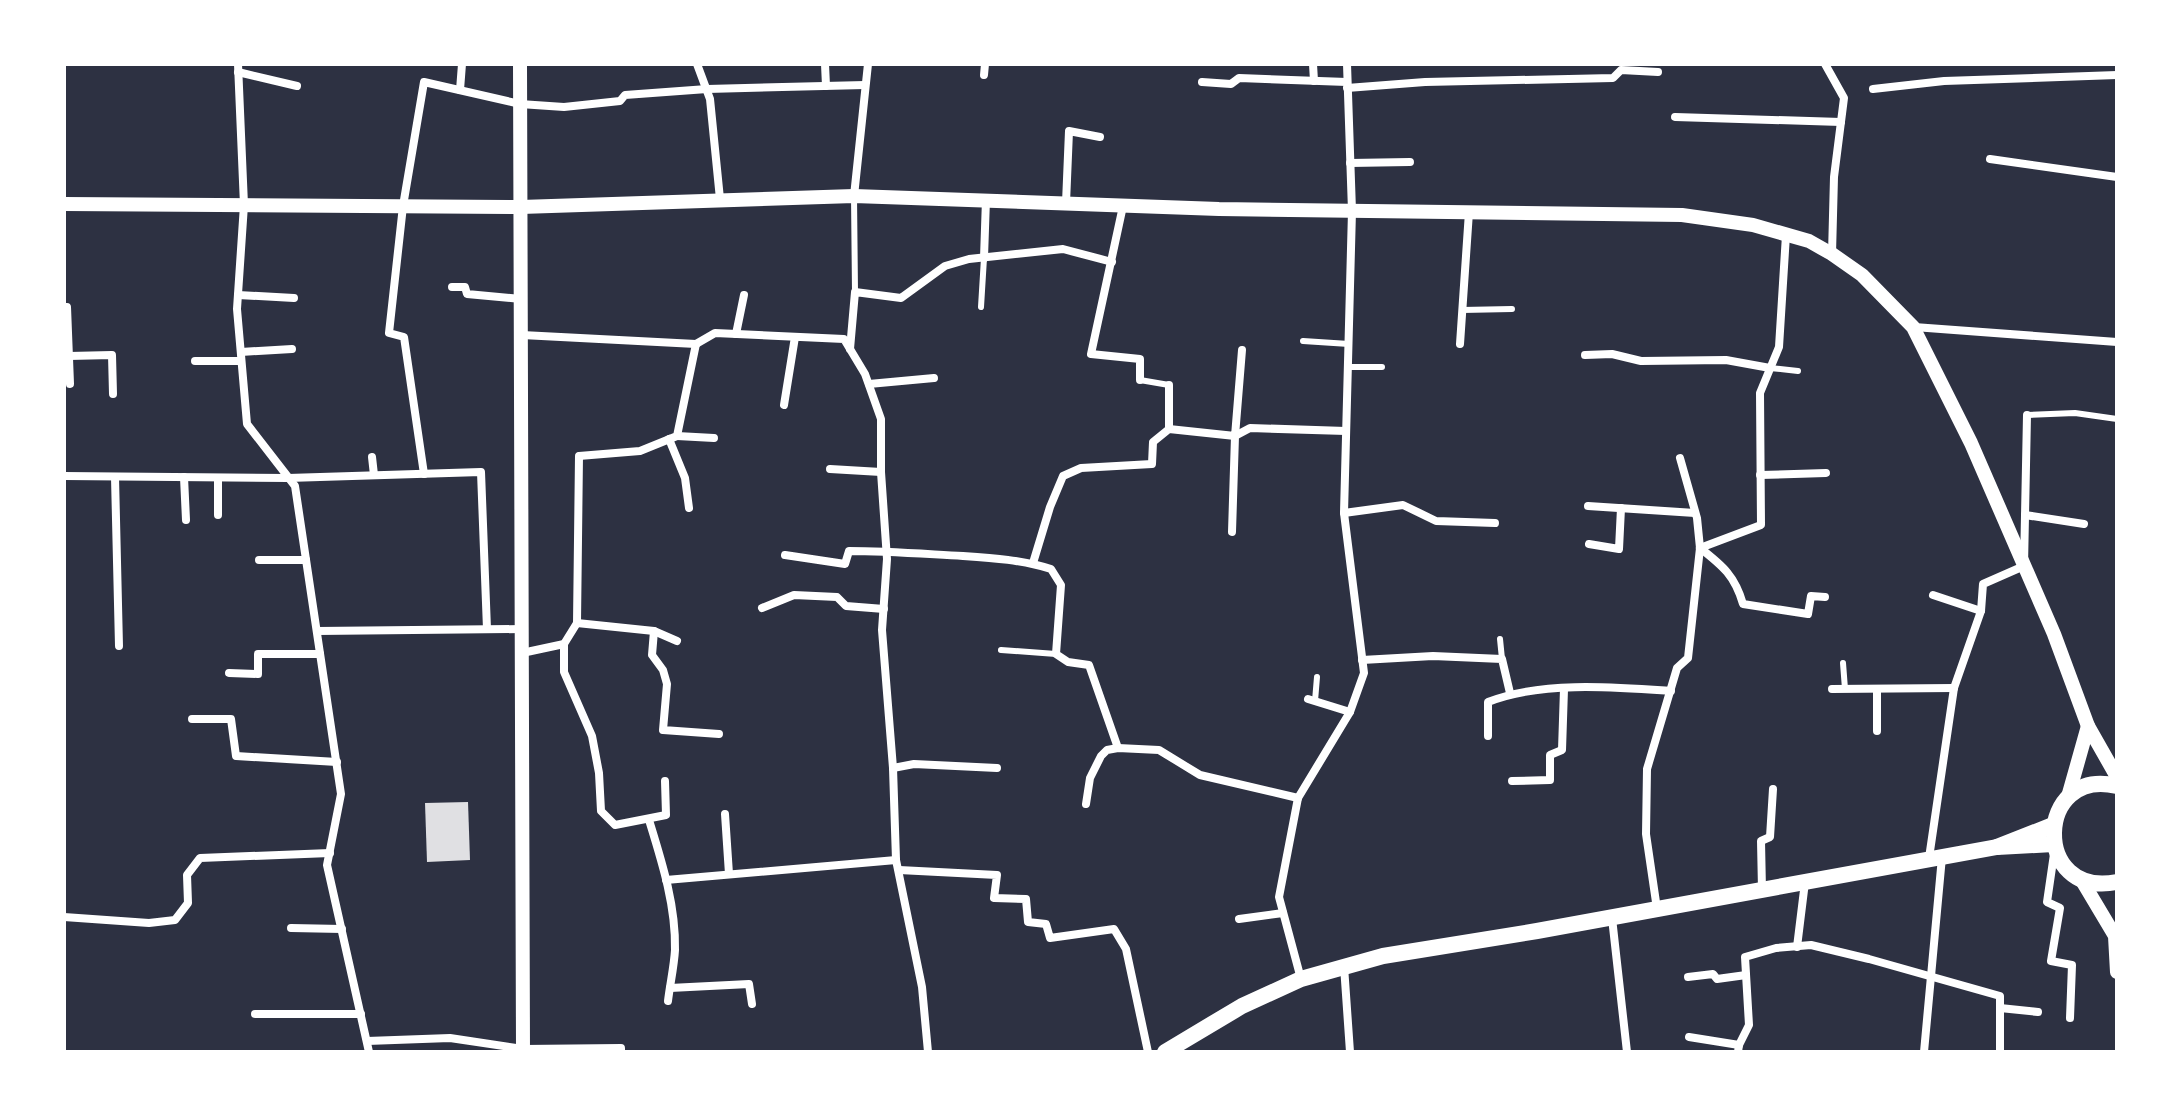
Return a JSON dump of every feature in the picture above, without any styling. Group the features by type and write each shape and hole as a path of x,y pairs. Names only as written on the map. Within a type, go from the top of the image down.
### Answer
{"main road":[{"path":"2117,786 2097,783 2081,788 2068,797 2058,810 2053,825 2054,847 2065,867 2081,879 2098,884 2117,882"},
{"path":"1997,847 2053,825"},
{"path":"1165,1052 1242,1006 1301,979 1383,956 1997,847 2054,847"}],"street":[{"path":"460,90 462,64"},
{"path":"520,64 523,1050"},
{"path":"697,64 710,99 720,199"},
{"path":"825,64 826,86"},
{"path":"854,196 868,64"},
{"path":"984,75 985,64"},
{"path":"1313,64 1314,81"},
{"path":"1301,979 1279,897 1298,798 1350,712 1364,673 1344,513 1352,211 1347,64"},
{"path":"1825,64 1844,98 1834,177 1832,254"},
{"path":"297,86 238,68 244,205 238,295 241,356 247,424 295,486 341,794 327,865 369,1052"},
{"path":"1202,82 1231,84 1239,78 1347,85 1613,78 1621,70 1658,72"},
{"path":"1873,89 1944,81 2117,75"},
{"path":"424,474 404,337 389,333 403,206 424,82 520,104 564,107 620,101 625,95 707,89 865,85"},
{"path":"1675,117 1841,122"},
{"path":"1066,203 1069,131 1100,137"},
{"path":"1990,159 2117,177"},
{"path":"1350,163 1410,162"},
{"path":"64,204 521,207 854,196 1123,206 1682,215 1753,225 1809,241 1832,254 1862,275 1913,327 1971,443 2054,634 2088,726 2117,777"},
{"path":"984,258 986,199"},
{"path":"1123,206 1091,354 1140,359 1140,380"},
{"path":"1460,344 1469,212"},
{"path":"1700,548 1761,525 1760,393 1779,347 1786,235"},
{"path":"850,350 855,292 901,298 945,266 984,258 1063,249 1112,262"},
{"path":"452,287 465,287 467,294 521,299"},
{"path":"238,295 294,298"},
{"path":"736,334 744,295"},
{"path":"64,307 67,307 70,384"},
{"path":"1913,327 2117,342"},
{"path":"522,335 696,344 715,333 844,339 869,384 881,419 881,472 887,551 882,630 893,768 896,860 922,987 928,1052"},
{"path":"784,405 795,337"},
{"path":"689,508 685,478 673,438 696,344"},
{"path":"195,361 292,349"},
{"path":"1232,532 1242,350"},
{"path":"1585,355 1612,354 1641,361 1726,360 1770,368"},
{"path":"69,356 112,355 113,394"},
{"path":"869,384 934,378"},
{"path":"1169,385 1169,429"},
{"path":"2024,566 2027,415"},
{"path":"1033,563 1063,476 1081,468 1152,464 1153,442 1169,429 1235,436 1250,428 1346,431"},
{"path":"665,781 666,815 615,825 601,811 599,773 592,736 564,672 564,644 577,623 579,456 640,451 673,438 714,438"},
{"path":"372,457 374,475"},
{"path":"1657,909 1646,834 1647,769 1677,668 1688,658 1700,548 1695,513 1680,458"},
{"path":"830,469 881,472"},
{"path":"64,476 288,478 481,472 487,629"},
{"path":"1760,475 1826,473"},
{"path":"115,477 119,646"},
{"path":"184,477 186,520"},
{"path":"218,478 218,515"},
{"path":"1344,513 1403,505 1436,521 1495,523"},
{"path":"1588,506 1695,513"},
{"path":"1589,544 1619,549 1621,508"},
{"path":"2025,515 2084,524"},
{"path":"1700,548 1718,561 1737,582 1743,604 1808,614 1811,596 1825,597"},
{"path":"785,555 845,564 849,551 887,551 1033,563 1051,569 1061,585 1056,654 1068,662 1089,665 1118,748"},
{"path":"259,560 306,560"},
{"path":"1924,1052 1931,978 1935,858 1954,688 1981,611 1983,584 2024,566"},
{"path":"762,608 794,595 837,597 846,606 884,609"},
{"path":"1933,595 1981,611"},
{"path":"577,623 654,631 677,641"},
{"path":"317,631 522,629"},
{"path":"654,631 652,655 663,670 667,684 663,730 719,734"},
{"path":"522,653 564,644"},
{"path":"229,673 258,674 258,654 320,654"},
{"path":"1362,660 1433,656 1502,659 1510,693"},
{"path":"1488,736 1488,702 1510,693 1611,687 1671,691"},
{"path":"1832,689 1954,688"},
{"path":"1512,781 1550,780 1550,755 1562,750 1564,689"},
{"path":"1877,689 1877,731"},
{"path":"1312,700 1350,712"},
{"path":"192,719 231,719 236,756 337,762"},
{"path":"2068,797 2088,726"},
{"path":"1086,804 1090,778 1101,756 1107,750 1118,748 1159,750 1200,775 1298,798"},
{"path":"893,768 914,764 997,768"},
{"path":"1762,890 1761,841 1770,837 1773,789"},
{"path":"725,814 729,874"},
{"path":"649,820 672,909 675,951 668,1001"},
{"path":"2054,847 2047,902 2060,908 2051,961 2072,965 2070,1018"},
{"path":"64,917 149,923 175,920 188,903 187,875 200,858 330,853"},
{"path":"666,880 896,860"},
{"path":"899,870 997,875 994,898 1026,899 1028,922 1046,924 1050,938 1114,929 1126,949 1148,1052"},
{"path":"2081,879 2115,936 2117,972"},
{"path":"1797,947 1805,882"},
{"path":"1239,919 1283,913"},
{"path":"1612,917 1627,1052"},
{"path":"291,928 342,929"},
{"path":"1689,1037 1739,1049 1749,1025 1745,957 1776,948 1811,945 2000,996 2000,1052"},
{"path":"1344,966 1350,1052"},
{"path":"1688,977 1713,974 1717,979 1746,975"},
{"path":"670,988 749,984 752,1004"},
{"path":"2000,1008 2038,1012"},
{"path":"255,1014 361,1014"},
{"path":"367,1041 450,1038 523,1050 621,1048 621,1052"}],"lane":[{"path":"854,196 855,292"},
{"path":"981,307 984,258"},
{"path":"1462,310 1512,309"},
{"path":"1303,341 1349,344"},
{"path":"1348,367 1382,367"},
{"path":"1770,368 1798,371"},
{"path":"1140,380 1169,385"},
{"path":"2027,415 2075,413 2117,419"},
{"path":"1500,639 1502,659"},
{"path":"1001,650 1056,654"},
{"path":"1843,663 1845,689"},
{"path":"1312,700 1317,677"}],"building":[{"path":"468,802 470,860 427,862 425,803"}]}
